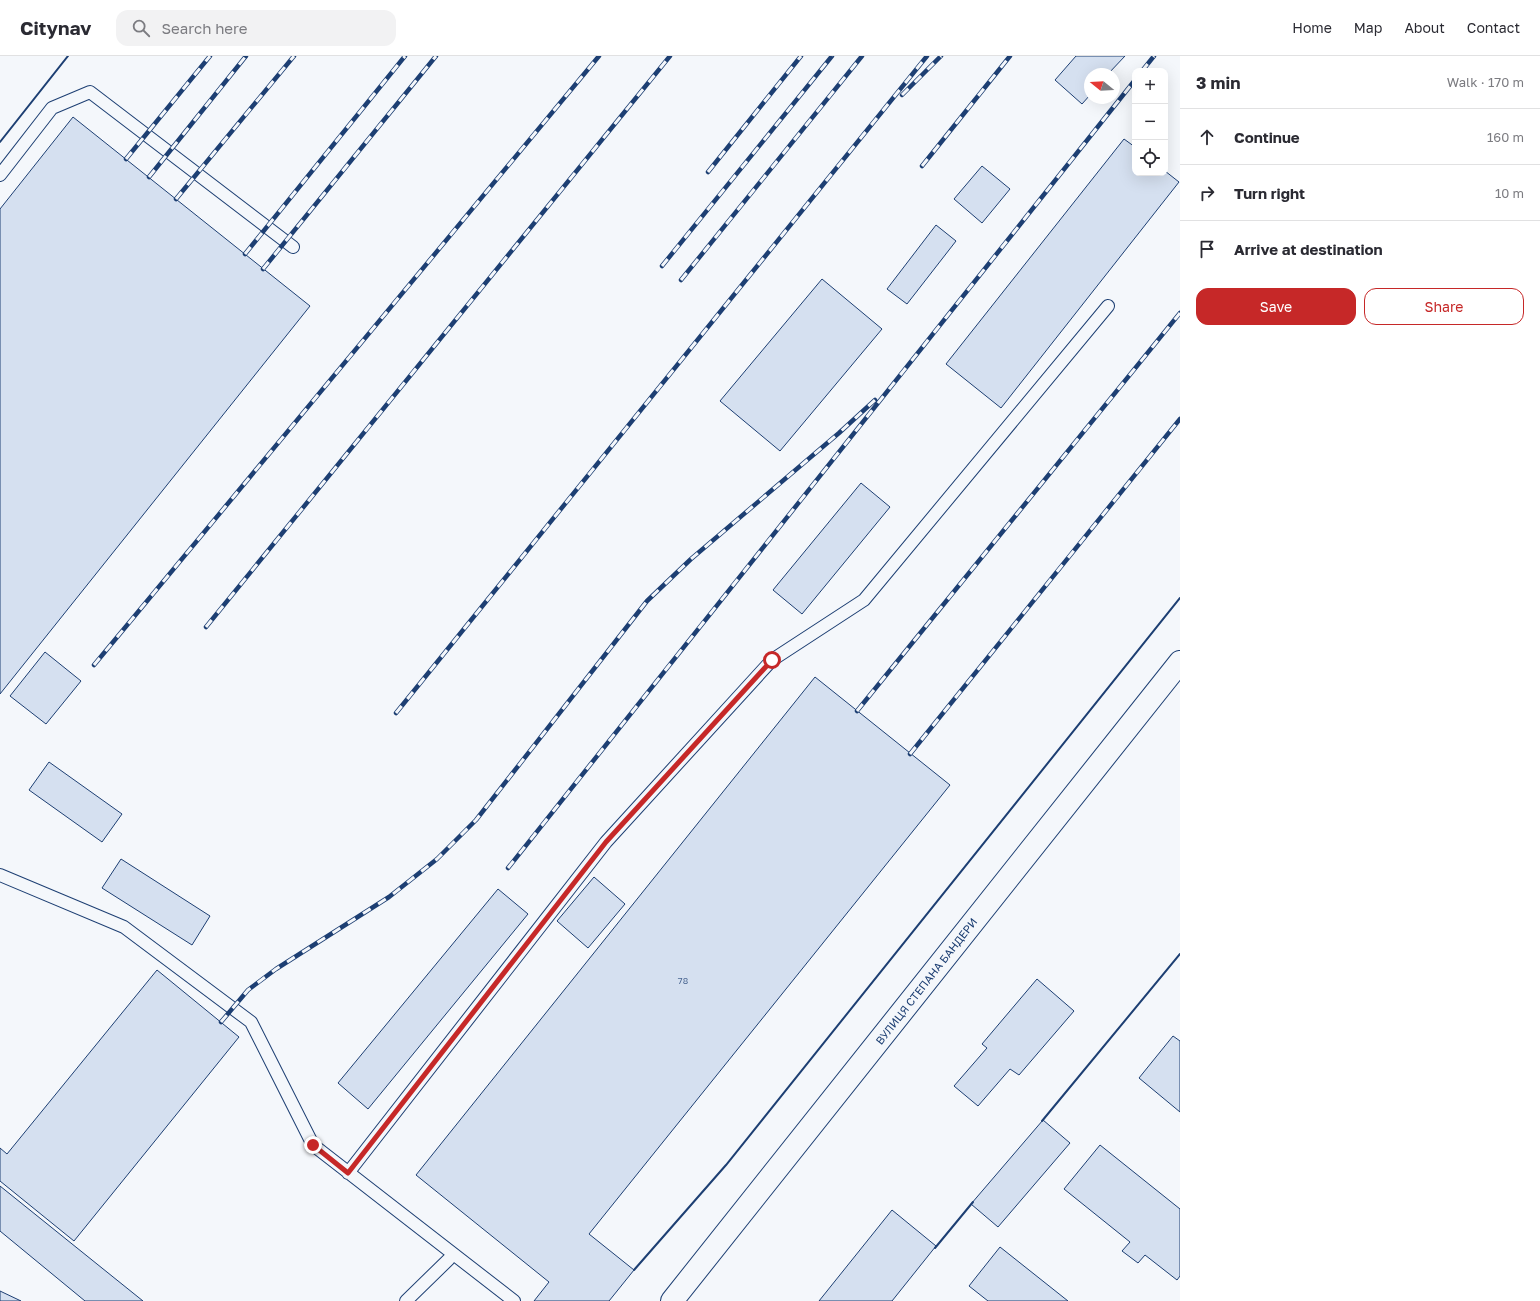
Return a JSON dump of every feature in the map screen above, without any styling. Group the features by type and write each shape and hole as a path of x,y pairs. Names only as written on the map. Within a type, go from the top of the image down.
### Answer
{"street":[{"name":"ВУЛИЦЯ СТЕПАНА БАНДЕРИ","path":"672,1301 1180,662"}],"lane":[{"path":"0,175 52,108 90,92 293,248"},
{"path":"348,1173 606,842 772,660 864,600 1108,306"},
{"path":"0,875 124,927 251,1022 313,1145 514,1301"},
{"path":"406,1301 449,1259"}],"building":[{"path":"1076,56 1125,56 1114,68 1084,68 1084,102 1082,104 1055,80"},
{"path":"73,117 310,306 0,694 0,209"},
{"path":"1124,139 1132,145 1132,176 1168,176 1168,173 1179,182 1001,408 946,364"},
{"path":"982,166 1010,189 982,223 954,199"},
{"path":"936,225 956,241 907,304 887,289"},
{"path":"822,279 882,329 780,451 720,401"},
{"path":"861,483 890,507 802,614 773,590"},
{"path":"45,652 81,681 46,724 10,696"},
{"path":"815,677 950,785 589,1234 634,1270 609,1301 534,1301 549,1282 416,1175"},
{"path":"49,762 122,814 102,842 29,790"},
{"path":"121,859 210,916 192,945 102,888"},
{"path":"594,877 625,904 588,948 557,921"},
{"path":"498,889 528,914 368,1109 338,1083"},
{"path":"157,970 239,1037 74,1241 0,1181 0,1148 7,1154"},
{"path":"1037,979 1074,1011 1019,1075 1010,1069 978,1106 954,1086 987,1048 982,1044"},
{"path":"1173,1036 1180,1041 1180,1112 1139,1078"},
{"path":"1043,1120 1070,1143 998,1227 971,1204"},
{"path":"1100,1145 1180,1209 1180,1276 1177,1280 1145,1255 1138,1263 1122,1251 1130,1242 1064,1189"},
{"path":"0,1186 143,1301 85,1301 0,1231"},
{"path":"892,1210 936,1246 892,1301 819,1301"},
{"path":"1000,1247 1068,1301 988,1301 969,1286"},
{"path":"0,1291 21,1301 0,1301"}],"railway":[{"path":"126,159 210,56"},
{"path":"149,177 246,56"},
{"path":"176,199 294,56"},
{"path":"245,254 405,56"},
{"path":"263,269 436,56"},
{"path":"94,665 599,56"},
{"path":"206,627 670,56"},
{"path":"708,172 801,56"},
{"path":"662,266 832,56"},
{"path":"681,280 862,56"},
{"path":"396,713 927,56"},
{"path":"902,95 941,56"},
{"path":"922,166 1010,56"},
{"path":"1144,68 1154,56"},
{"path":"508,868 1132,84"},
{"path":"857,711 1180,313"},
{"path":"221,1022 248,990 276,969 389,897 437,859 476,820 647,601 691,559 839,433 875,400"},
{"path":"910,754 1180,419"}],"wall":[{"path":"0,142 68,56"},
{"path":"634,1270 726,1165 1180,598"},
{"path":"1042,1121 1180,954"},
{"path":"935,1248 973,1202"}],"route":[{"path":"313,1145 348,1173 606,842 772,660"}]}
